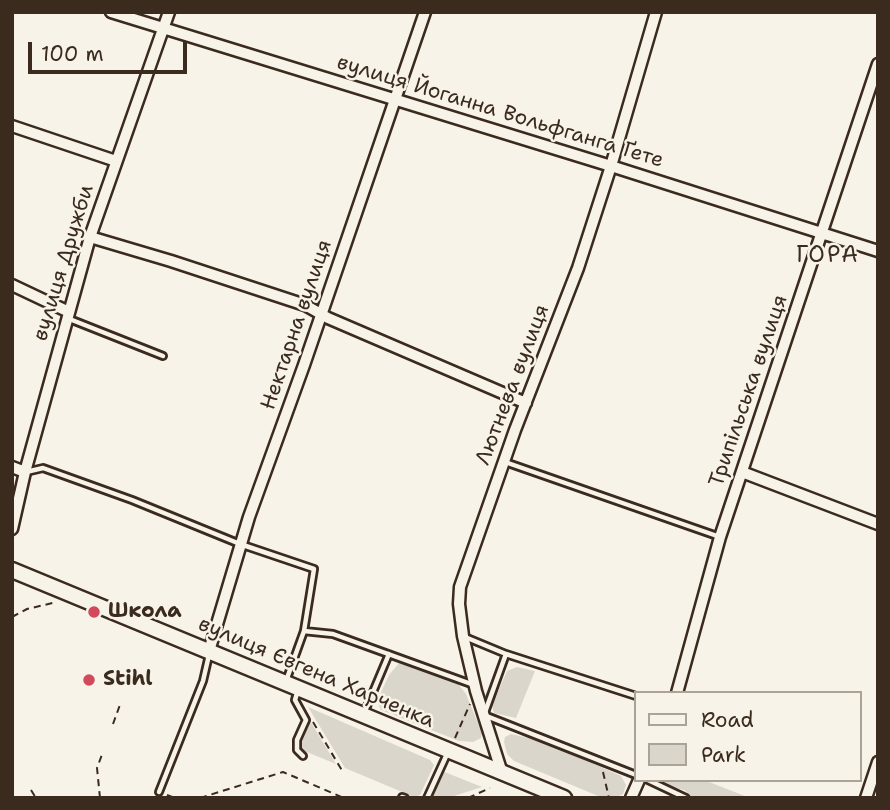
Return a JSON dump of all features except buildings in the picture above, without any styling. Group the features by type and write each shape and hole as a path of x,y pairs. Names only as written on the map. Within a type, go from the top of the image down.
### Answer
{"main road":[{"name":"вулиця Євгена Харченка","path":"12,570 564,798"}],"street":[{"name":"вулиця Йоганна Вольфганга Ґете","path":"111,12 878,251"},
{"name":"вулиця Дружби","path":"12,529 25,472 90,237 169,12"},
{"name":"Нектарна вулиця","path":"209,651 240,544 425,12"},
{"name":"Лютнева вулиця","path":"502,774 475,688 463,636 458,604 460,587 504,461 578,268 656,12"},
{"name":"Трипільська вулиця","path":"678,691 720,537 878,64"},
{"path":"12,126 116,161"},
{"path":"90,237 305,305 526,403"},
{"path":"12,285 68,315"},
{"path":"12,467 25,472"},
{"path":"742,472 878,524"},
{"path":"866,798 878,762"},
{"path":"631,798 638,782"}],"lane":[{"path":"68,315 163,356"},
{"path":"504,461 720,537"},
{"path":"25,472 43,468 132,500 240,544 314,569 292,686 295,700 306,720 297,740 297,750 303,756"},
{"path":"304,631 333,634 475,688"},
{"path":"463,636 506,654 634,695"},
{"path":"159,792 203,681 209,651"},
{"path":"363,716 389,654"},
{"path":"506,654 484,715 634,774"},
{"path":"427,798 449,751"},
{"path":"652,782 686,798"}],"path":[{"path":"12,617 27,609 58,601"},
{"path":"449,751 475,688"},
{"path":"113,723 121,702"},
{"path":"309,715 343,772"},
{"path":"100,798 97,768 103,752"},
{"path":"600,760 609,798"},
{"path":"200,798 283,772 344,798"},
{"path":"468,798 489,788"},
{"path":"32,790 36,798"},
{"path":"159,792 176,798"}],"green space":[{"path":"399,663 459,685 466,694 482,733 481,738 473,742 459,741 381,710 377,701 389,675"},
{"path":"517,667 535,671 516,718 494,713 492,705 507,671"},
{"path":"308,707 430,760 434,765 420,795 414,797 345,768"},
{"path":"309,719 336,764 302,750 302,738"},
{"path":"511,734 542,741 621,776 626,785 623,794 615,798 603,798 514,761 507,754 504,742 505,737"},
{"path":"442,771 482,787 448,798 429,798"},
{"path":"659,782 709,782 750,798 694,798 684,790"}],"place":[{"name":"Школа","path":"94,612"},
{"name":"Stihl","path":"89,680"}],"district":[{"name":"ГОРА","path":"828,256"}]}
